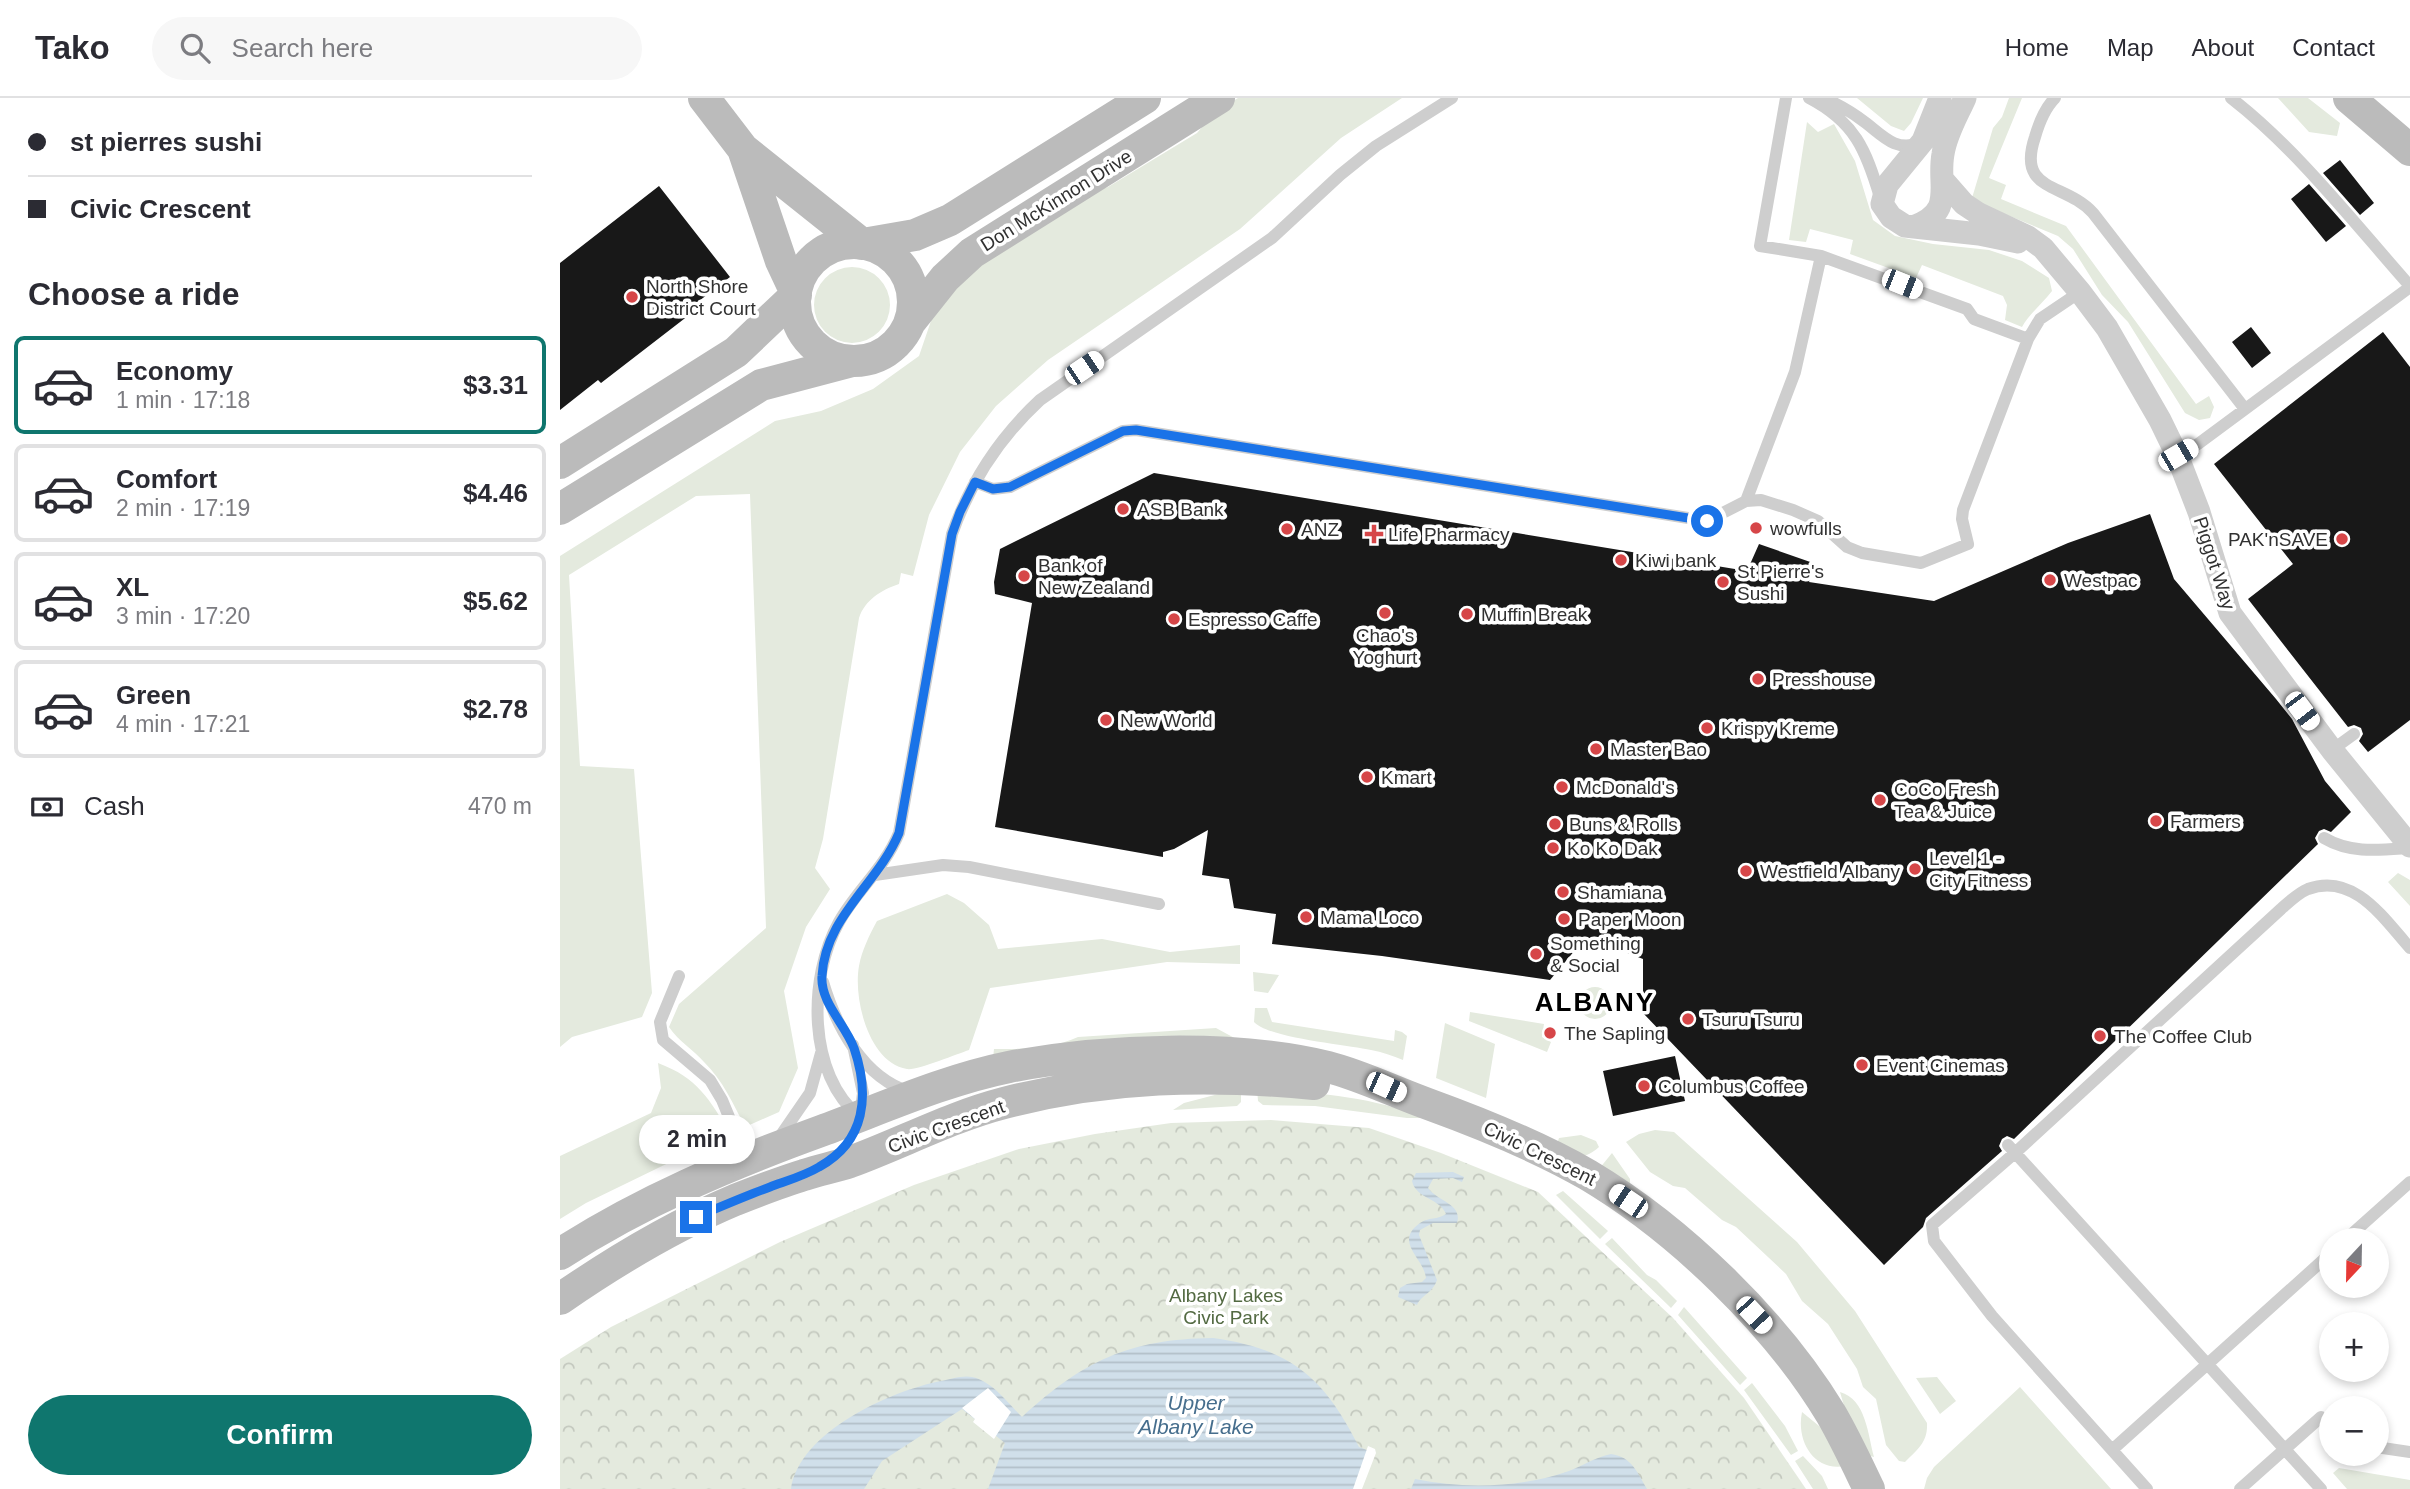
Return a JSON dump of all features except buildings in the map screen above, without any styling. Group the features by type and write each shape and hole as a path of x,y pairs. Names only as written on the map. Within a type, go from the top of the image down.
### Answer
{"street":[{"path":"560,509 761,385 865,360 888,351 897,343 910,322 913,299 902,268 885,252 863,244 744,149 704,98"},
{"name":"Don McKinnon Drive","path":"863,244 915,235 950,220 1144,98"},
{"name":"Don McKinnon Drive","path":"910,322 945,278 972,253 1219,98"},
{"path":"1882,204 1887,185 1923,141 1940,98"},
{"path":"1913,227 1932,218 1937,211 1944,193 1943,152 1965,98"},
{"path":"2348,98 2410,150"},
{"path":"744,149 781,261 796,294 798,319 809,340 829,355 852,361"},
{"name":"Piggot Way","path":"1943,180 1964,204 2028,237 2043,248 2107,328 2178,455 2199,512 2230,614 2332,750 2410,847"},
{"name":"Piggot Way","path":"1882,204 1891,218 1905,226 2016,241 2053,260"},
{"path":"560,463 736,352 796,294 803,274 815,258 842,245 863,244"},
{"name":"Civic Crescent","path":"560,1254 628,1213 758,1154 919,1094 1007,1068 1072,1058 1142,1052 1249,1056 1313,1064 1365,1077 1406,1096 1480,1123 1585,1174 1649,1217 1687,1248 1759,1320 1795,1364 1830,1414 1869,1489"},
{"name":"Civic Crescent","path":"560,1299 625,1256 696,1217 806,1174 848,1163 937,1125 1004,1103 1110,1083 1177,1077 1273,1080 1406,1096"},
{"path":"806,1174 842,1150 850,1140 860,1117 882,1127 914,1129 937,1125"}],"lane":[{"path":"860,1117 838,1093 821,1053 818,1016 821,978 838,923 875,876 899,833 952,534 975,482 1007,434 1040,400 1272,238 1340,175 1376,146 1452,98"},
{"path":"1786,98 1760,246 1821,256 1967,309 1974,318 2028,339"},
{"path":"1809,98 1844,122 1858,138 1869,158 1882,204"},
{"path":"1823,98 1847,110 1896,145 1907,146 1923,141"},
{"path":"2055,98 2042,117 2032,146 2029,160 2036,178 2085,204 2245,409"},
{"path":"2178,455 2198,444 2410,286 2302,165 2252,114 2231,98"},
{"path":"1746,501 1796,372 1821,256"},
{"path":"975,482 993,489 1010,487 1123,431 1136,430 1707,521 1746,501 1761,500 1793,510 1818,522 1854,552 1921,563 1968,544 1962,519 1963,510 2028,339 2040,319 2080,292"},
{"path":"2332,750 2354,734"},
{"path":"2324,838 2337,846 2363,850 2410,847"},
{"path":"875,876 943,865 969,867 1159,904"},
{"path":"2147,1489 1992,1316 1934,1241 1932,1225 2012,1148 2305,890 2329,885 2355,892 2410,948"},
{"path":"679,976 660,1022 663,1040 710,1080 758,1154 800,1111 810,1093 821,1053"},
{"path":"821,978 830,1005 853,1045 876,1074 901,1089 919,1094"},
{"path":"853,1045 863,1093 860,1117"},
{"path":"2012,1148 2321,1489"},
{"path":"2359,1228 2410,1182"},
{"path":"2112,1450 2319,1264"},
{"path":"2240,1489 2319,1419"},
{"path":"2389,1449 2410,1452"}],"green space":[{"path":"1238,98 1402,98 1341,138 1240,229 1048,360 996,406 960,452 929,515 913,576 901,573 899,584 874,597 859,618 823,839 815,868 830,889 806,927 784,991 798,1068 779,1112 745,1127 717,1077 669,1027 679,1004 766,928 750,494 696,496 569,575 580,766 634,769 652,993 642,1017 572,1037 560,1047 560,556 775,421 821,411 873,389 919,356 932,318 971,267 1084,194 1108,187 1197,133 1214,113"},
{"path":"1857,98 1923,98 1904,131 1891,126"},
{"path":"2009,98 2022,98 1989,178 2006,185 2001,199 2066,226 2196,404 2209,396 2214,407 2210,418 2199,420 2185,413 2128,322 2102,295 2073,249 2058,236 1972,198 1993,128 2002,117"},
{"path":"2278,98 2308,98 2340,123 2337,136 2309,132"},
{"path":"1807,122 1818,132 1834,124 1855,161 1873,220 1895,236 1933,244 1989,250 2022,261 2049,278 2052,291 2022,327 2005,320 2007,305 2003,296 1922,265 1916,278 1850,254 1853,240 1810,229 1806,242 1789,240"},
{"path":"860,267 873,273 884,284 890,297 888,320 873,337 860,343 844,343 831,337 816,320 814,297 820,284 837,269"},
{"path":"2398,873 2410,880 2410,906 2388,882"},
{"path":"947,894 964,903 989,925 998,949 1102,939 1170,952 1240,945 1240,964 1167,962 990,988 969,1050 907,1069 894,1064 883,1055 866,1028 859,995 860,960 877,921"},
{"path":"1253,972 1279,975 1268,993 1254,991"},
{"path":"1595,987 1607,991 1611,1003 1607,1015 1595,1019 1583,1015 1579,1003 1583,991"},
{"path":"1255,1008 1267,1008 1272,1022 1394,1041 1395,1030 1402,1032 1407,1036 1403,1060 1375,1051 1309,1040 1262,1028 1254,1022"},
{"path":"1470,1012 1544,1024 1542,1037 1551,1042 1547,1052 1469,1021"},
{"path":"1445,1023 1495,1044 1486,1098 1436,1078"},
{"path":"1216,1028 1240,1041 993,1058 994,1049 1047,1046 1078,1037"},
{"path":"658,1063 693,1083 709,1100 730,1133 586,1203 560,1219 560,1156 651,1113 661,1088"},
{"path":"1257,1089 1362,1100 1383,1104 1423,1118 1315,1106 1263,1105 1258,1101"},
{"path":"1230,1091 1241,1091 1241,1102 1237,1106 1173,1110 1184,1103"},
{"name":"Albany Lakes Civic Park","path":"1271,1120 1369,1128 1441,1153 1538,1192 1673,1318 1744,1398 1806,1489 560,1489 560,1359 611,1327 780,1242 914,1185 1019,1149 1171,1123"},
{"path":"1655,1130 1674,1132 1797,1242 1855,1311 1927,1423 1924,1440 1905,1462 1899,1461 1886,1445 1876,1399 1863,1387 1857,1369 1828,1324 1802,1301 1786,1274 1736,1227 1722,1220 1685,1188 1673,1186 1650,1172 1626,1142 1639,1134"},
{"path":"1581,1135 1596,1141 1599,1147 1582,1156 1557,1144 1559,1138"},
{"path":"1612,1153 1630,1179 1630,1188 1599,1169"},
{"path":"1563,1191 1608,1231 1600,1239 1556,1195"},
{"path":"1612,1238 1647,1275 1656,1280 1677,1301 1671,1308 1605,1244"},
{"path":"1684,1307 1747,1378 1740,1385 1678,1315"},
{"path":"1937,1377 1956,1401 1940,1414 1916,1378"},
{"path":"1752,1383 1785,1426 1798,1451 1791,1455 1744,1390"},
{"path":"2020,1387 2111,1489 1924,1489 1934,1467"},
{"path":"1840,1392 1849,1396 1861,1410 1874,1457 1867,1455 1849,1423"},
{"path":"1802,1412 1824,1430 1845,1466 1824,1464 1809,1452 1802,1433"},
{"path":"1803,1456 1822,1476 1828,1489 1813,1489 1795,1461"},
{"path":"2339,1468 2410,1480 2410,1489 2347,1489 2333,1473"}],"water":[{"path":"1453,1172 1464,1177 1462,1182 1453,1178 1433,1179 1428,1188 1453,1207 1458,1217 1457,1223 1433,1223 1420,1230 1419,1235 1437,1280 1417,1305 1398,1297 1400,1288 1422,1282 1426,1278 1412,1250 1409,1237 1420,1223 1446,1214 1439,1205 1418,1192 1412,1181 1416,1173"},
{"name":"Upper Albany Lake","path":"1213,1338 1264,1350 1302,1370 1318,1385 1346,1423 1359,1447 1372,1452 1358,1489 988,1489 1005,1443 962,1409 882,1461 864,1489 791,1489 798,1468 811,1449 829,1432 850,1417 897,1394 952,1378 972,1377 993,1388 1022,1417 1066,1381 1109,1357 1156,1343"},
{"path":"1611,1454 1629,1462 1647,1489 1411,1489 1415,1479 1471,1485 1529,1481 1566,1472"}],"pier":[{"path":"988,1388 1011,1412 994,1439 973,1422 975,1419 962,1408"},
{"path":"1368,1446 1375,1449 1376,1453 1362,1489 1353,1489"}],"place":[{"name":"North Shore District Court","path":"632,297"},
{"name":"ASB Bank","path":"1123,509"},
{"name":"wowfulls","path":"1756,528"},
{"name":"ANZ","path":"1287,529"},
{"name":"Life Pharmacy","path":"1374,534"},
{"name":"PAK'nSAVE","path":"2342,539"},
{"name":"Kiwi bank","path":"1621,560"},
{"name":"Bank of New Zealand","path":"1024,576"},
{"name":"Westpac","path":"2050,580"},
{"name":"St Pierre's Sushi","path":"1723,582"},
{"name":"Chao's Yoghurt","path":"1385,613"},
{"name":"Muffin Break","path":"1467,614"},
{"name":"Espresso Caffe","path":"1174,619"},
{"name":"Presshouse","path":"1758,679"},
{"name":"New World","path":"1106,720"},
{"name":"Krispy Kreme","path":"1707,728"},
{"name":"Master Bao","path":"1596,749"},
{"name":"Kmart","path":"1367,777"},
{"name":"McDonald's","path":"1562,787"},
{"name":"CoCo Fresh Tea & Juice","path":"1880,800"},
{"name":"Farmers","path":"2156,821"},
{"name":"Buns & Rolls","path":"1555,824"},
{"name":"Ko Ko Dak","path":"1553,848"},
{"name":"Level 1 - City Fitness","path":"1915,869"},
{"name":"Westfield Albany","path":"1746,871"},
{"name":"Shamiana","path":"1563,892"},
{"name":"Mama Loco","path":"1306,917"},
{"name":"Paper Moon","path":"1564,919"},
{"name":"Something & Social","path":"1536,954"},
{"name":"Tsuru Tsuru","path":"1688,1019"},
{"name":"The Sapling","path":"1550,1033"},
{"name":"The Coffee Club","path":"2100,1036"},
{"name":"Event Cinemas","path":"1862,1065"},
{"name":"Columbus Coffee","path":"1644,1086"}],"district":[{"name":"ALBANY","path":"1595,1002"}],"route":[{"path":"696,1217 819,1167 842,1150 856,1128 863,1105 860,1070 853,1045 830,1005 821,978 824,961 838,923 875,876 899,833 952,534 975,482 993,489 1010,487 1123,431 1136,430 1707,521"}]}
